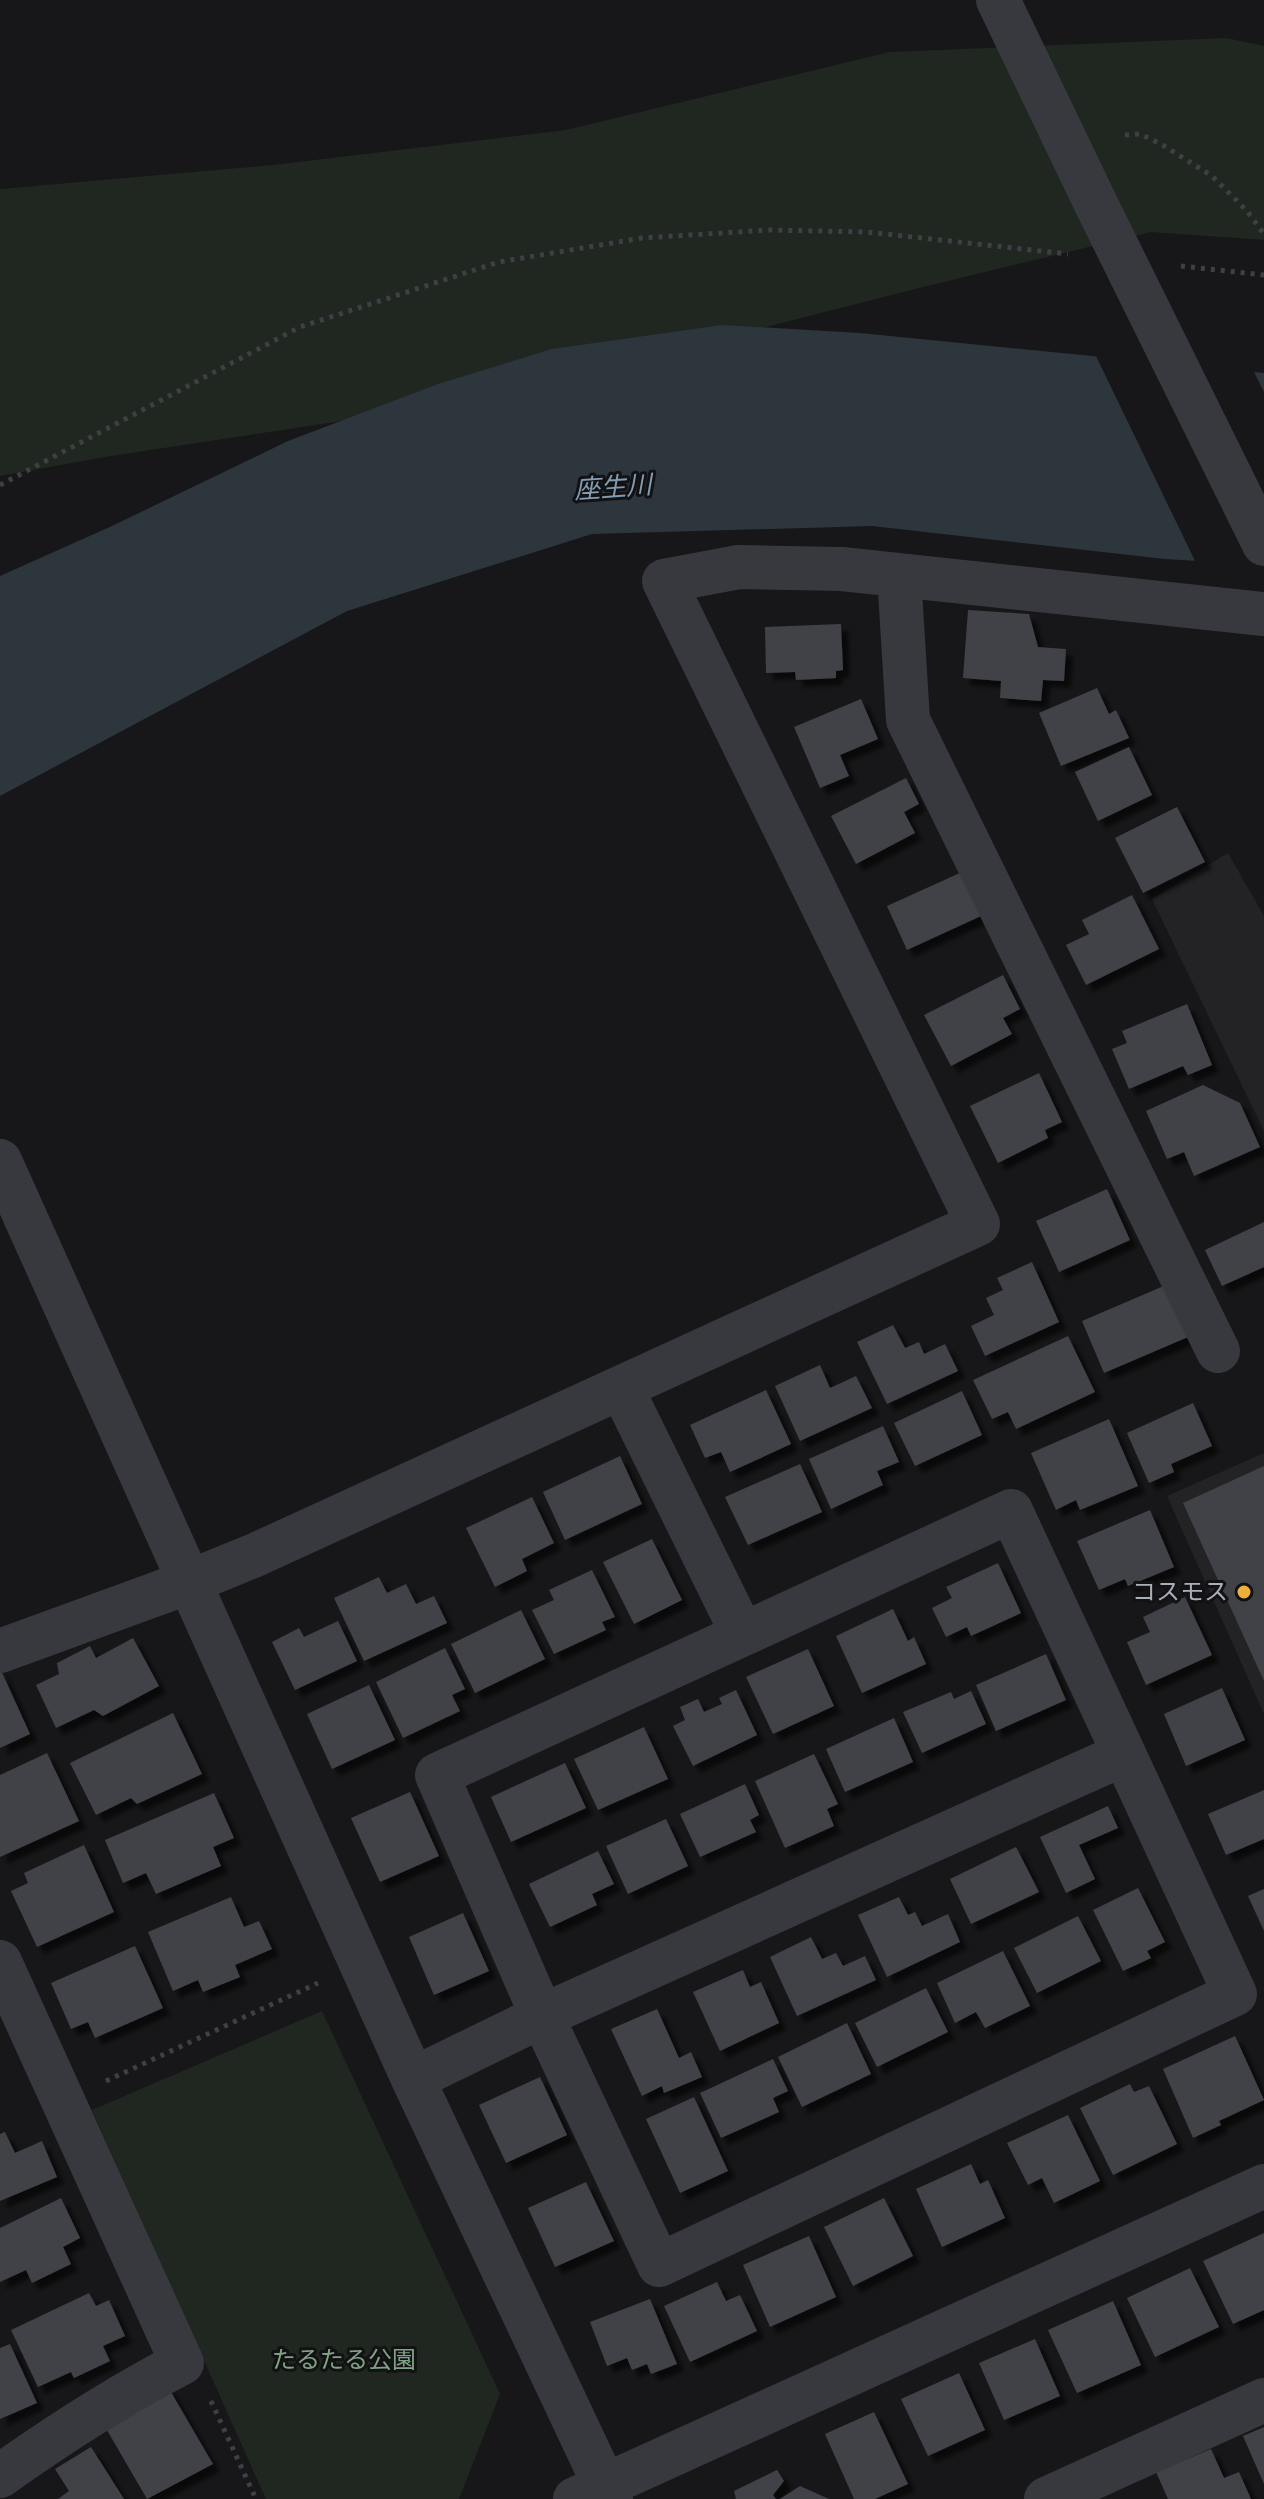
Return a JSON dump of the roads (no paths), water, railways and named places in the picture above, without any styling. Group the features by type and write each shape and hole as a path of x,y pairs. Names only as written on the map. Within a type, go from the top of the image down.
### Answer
{"street":[{"path":"998,0 1264,544"},
{"path":"0,1651 253,1556 978,1224 664,581 739,567 842,569 1264,614"},
{"path":"899,575 908,720 1218,1351"},
{"path":"0,1161 597,2495 1264,2186"},
{"path":"622,1389 742,1633"},
{"path":"1011,1511 1235,1994 659,2265 542,2016 437,1775 742,1633 1011,1511"},
{"path":"413,2079 542,2016 1124,1754"},
{"path":"0,1962 182,2363 126,2391 0,2476"},
{"path":"1046,2499 1264,2400"}],"water":[{"name":"座生川","path":"722,325 860,333 1264,373 1264,565 1165,559 872,526 592,534 347,611 0,796 0,576 288,441 438,384 552,349"}],"place":[{"name":"コスモス","path":"1244,1592"}],"park label":[{"name":"たるたる公園","path":"344,2360"}]}
